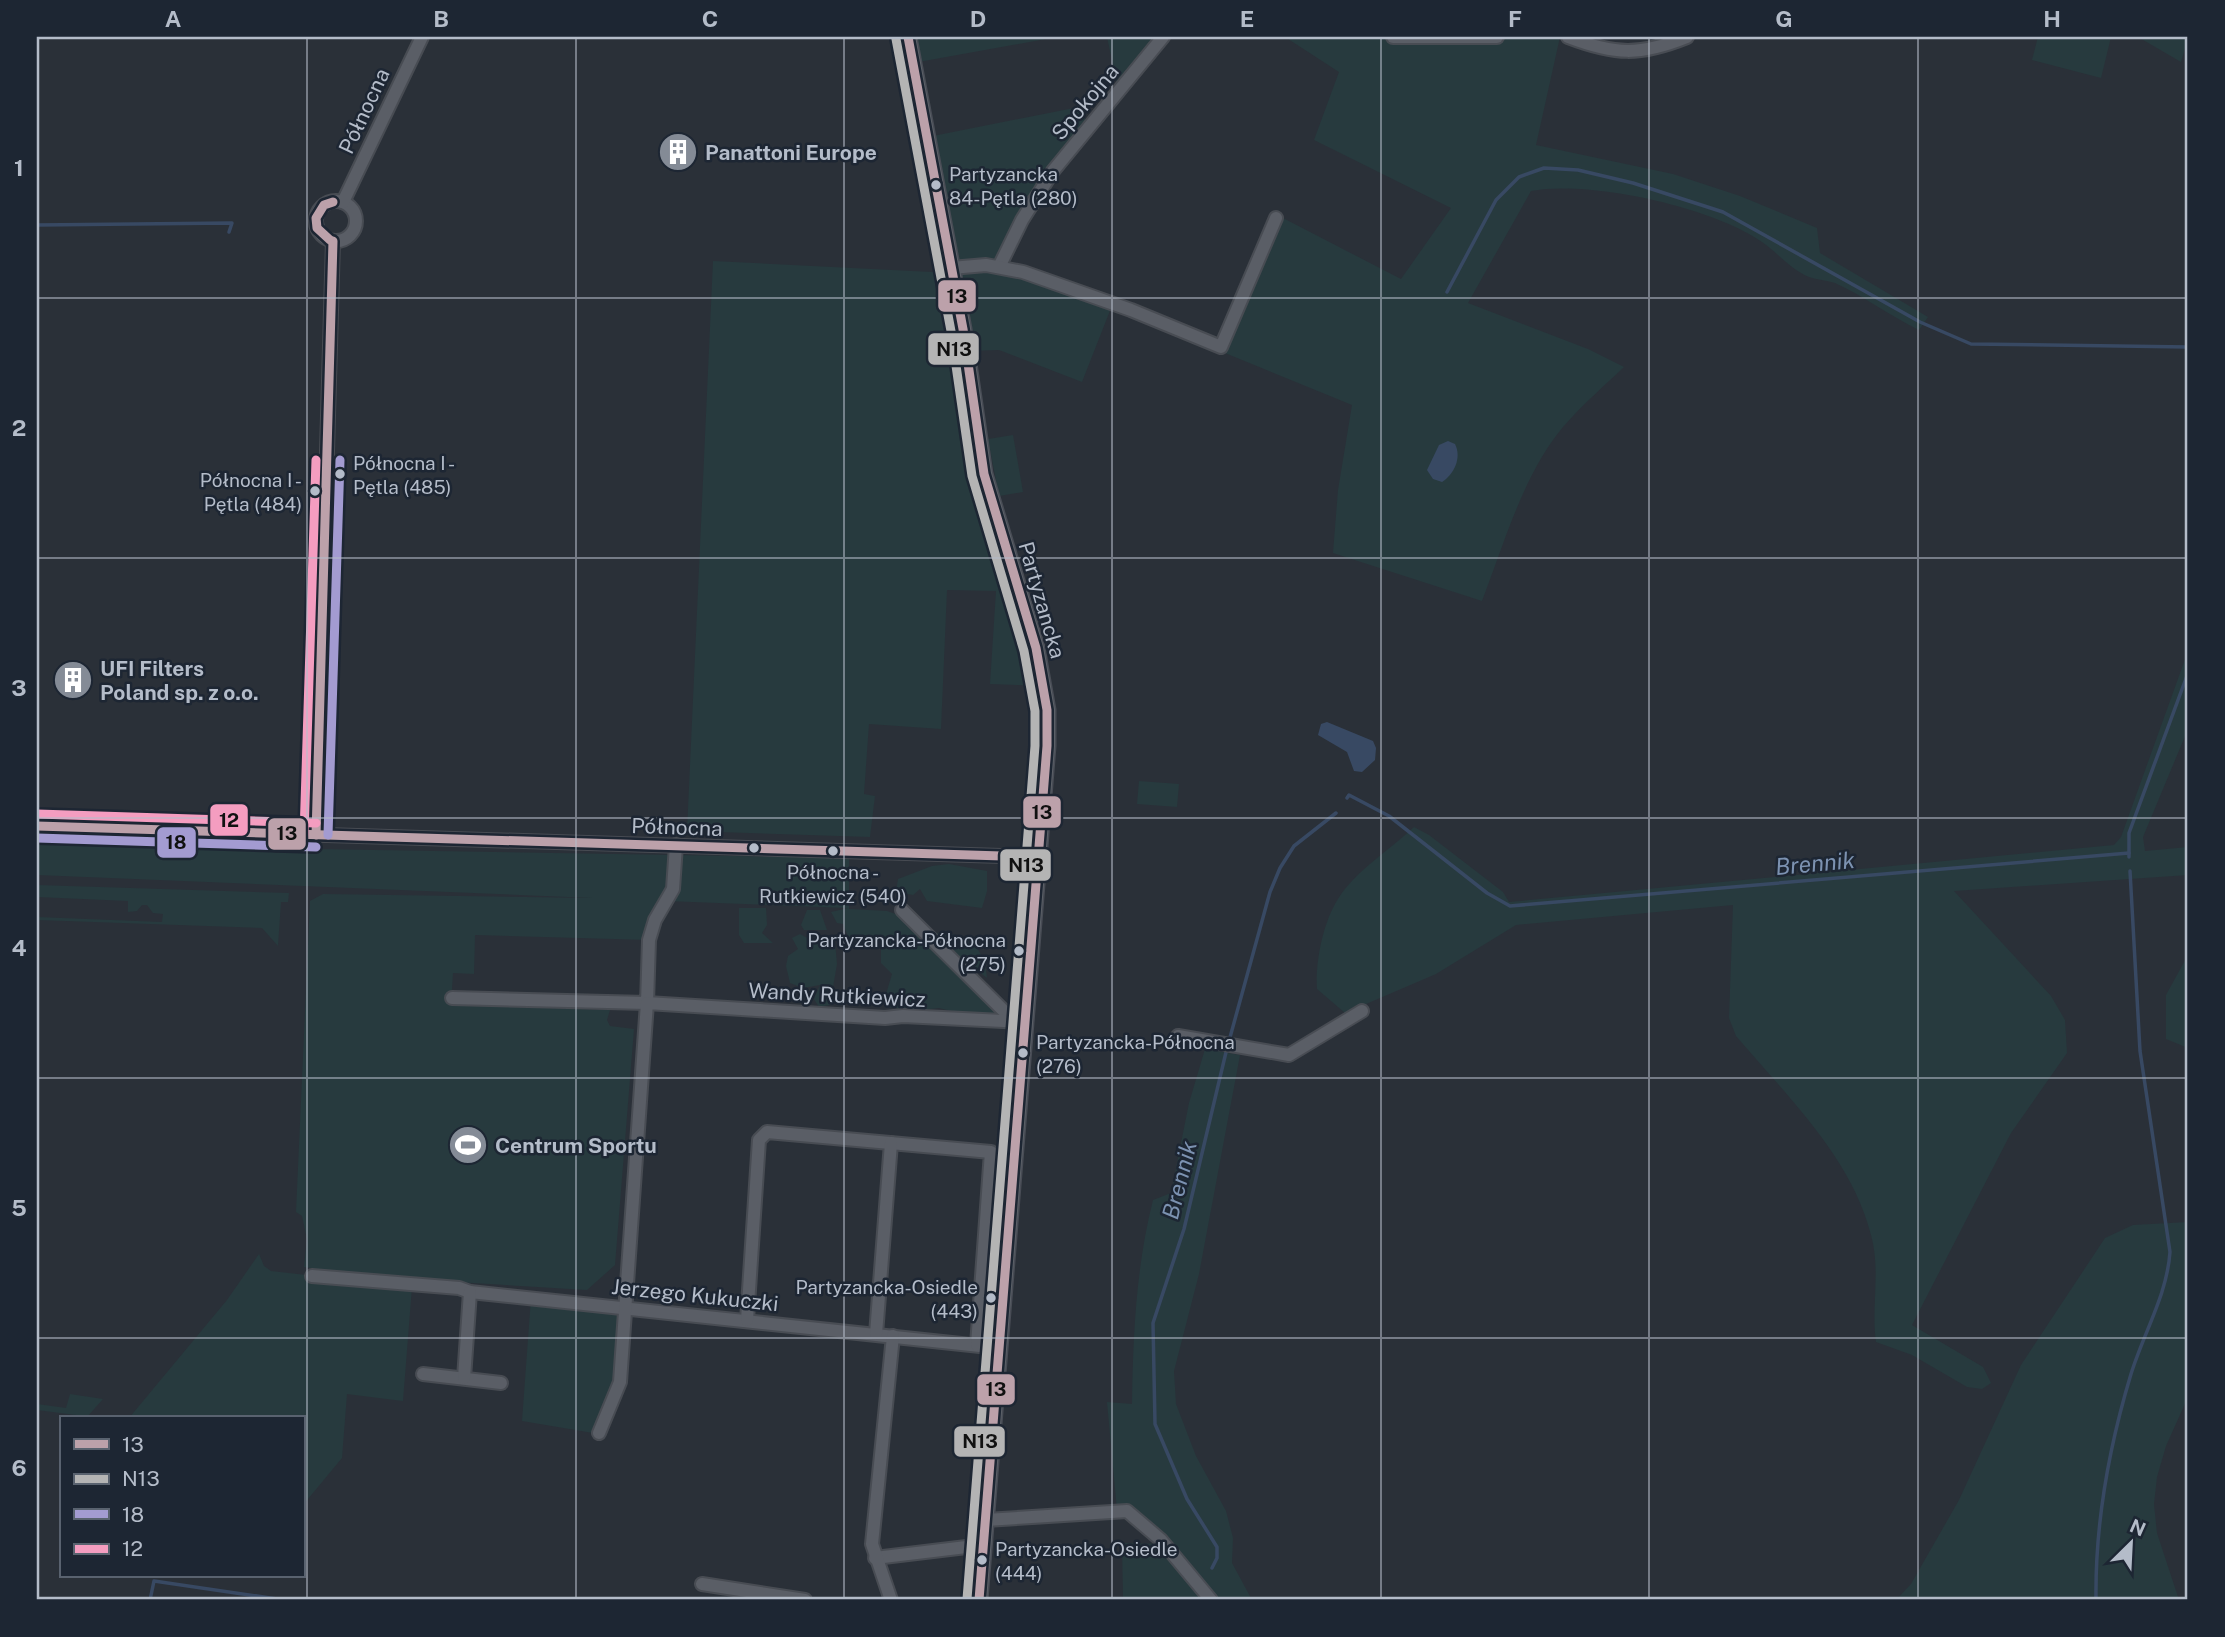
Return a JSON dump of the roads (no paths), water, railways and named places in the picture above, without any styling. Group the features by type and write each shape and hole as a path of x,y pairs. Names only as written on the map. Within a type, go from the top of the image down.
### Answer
{"main road":[{"name":"Partyzancka","path":"908,37 951,268 984,474 1036,648 1046,701 1047,742 1019,1021 999,1348 979,1600"}],"street":[{"name":"Północna","path":"343,202 422,37"},
{"name":"Spokojna","path":"999,267 1022,220 1052,171 1163,37"},
{"path":"1393,37 1497,37"},
{"path":"1568,37 1594,46 1646,52 1686,37"},
{"path":"343,202 353,210 354,229 346,239 333,241 321,235 317,216 324,205 343,202"},
{"path":"951,268 999,267 1090,295 1221,347 1276,218"},
{"path":"316,835 333,241"},
{"name":"Północna","path":"37,826 1036,857"},
{"path":"599,1433 620,1382 647,1003 649,940 674,882 676,845"},
{"path":"902,910 1019,1021"},
{"name":"Wandy Rutkiewicz","path":"452,998 647,1003 885,1018 902,1016 997,1023 1019,1021"},
{"path":"1178,1036 1289,1055 1362,1011"},
{"path":"747,1320 759,1140 767,1132 990,1152 977,1345"},
{"path":"876,1334 891,1143"},
{"name":"Jerzego Kukuczki","path":"312,1276 459,1288 470,1292 999,1348"},
{"path":"464,1378 470,1292"},
{"path":"891,1600 872,1544 892,1336"},
{"path":"423,1374 501,1383"},
{"path":"986,1520 1117,1510 1133,1514 1161,1540 1211,1600"},
{"path":"876,1558 983,1545"},
{"path":"702,1584 806,1600"}],"water":[{"path":"1448,441 1455,444 1458,455 1453,470 1442,482 1433,479 1427,470 1439,445"},
{"path":"1327,722 1373,741 1376,748 1375,760 1362,772 1354,771 1347,752 1318,735 1321,724"}],"waterway":[{"path":"1447,292 1496,200 1519,177 1544,168 1578,170 1633,183 1723,212 1920,322 1971,344 2188,347"},
{"path":"37,225 232,223 229,232"},
{"name":"Brennik","path":"2129,857 2129,833 2188,673"},
{"name":"Brennik","path":"1347,798 1349,795 1389,816 1487,893 1510,906 2129,853"},
{"name":"Brennik","path":"1229,1041 1270,892 1280,868 1294,846 1336,813"},
{"path":"2096,1600 2101,1514 2116,1429 2136,1358 2160,1298 2170,1252 2140,1051 2130,871"},
{"name":"Brennik","path":"1212,1568 1217,1558 1217,1547 1187,1499 1155,1424 1153,1323 1184,1229 1227,1048"},
{"path":"150,1600 154,1581 284,1600"}],"place":[{"name":"Panattoni Europe","path":"678,152"},
{"name":"Partyzancka 84-Pętla (280)","path":"936,185"},
{"name":"Północna I - Pętla (485)","path":"340,474"},
{"name":"Północna I - Pętla (484)","path":"315,491"},
{"name":"UFI Filters Poland sp. z o.o.","path":"73,680"},
{"name":"Północna - Rutkiewicz (540)","path":"833,851"},
{"name":"Partyzancka-Północna (275)","path":"1019,951"},
{"name":"Partyzancka-Północna (276)","path":"1023,1053"},
{"name":"Centrum Sportu","path":"468,1145"},
{"name":"Partyzancka-Osiedle (443)","path":"991,1298"},
{"name":"Partyzancka-Osiedle (444)","path":"982,1560"}]}
